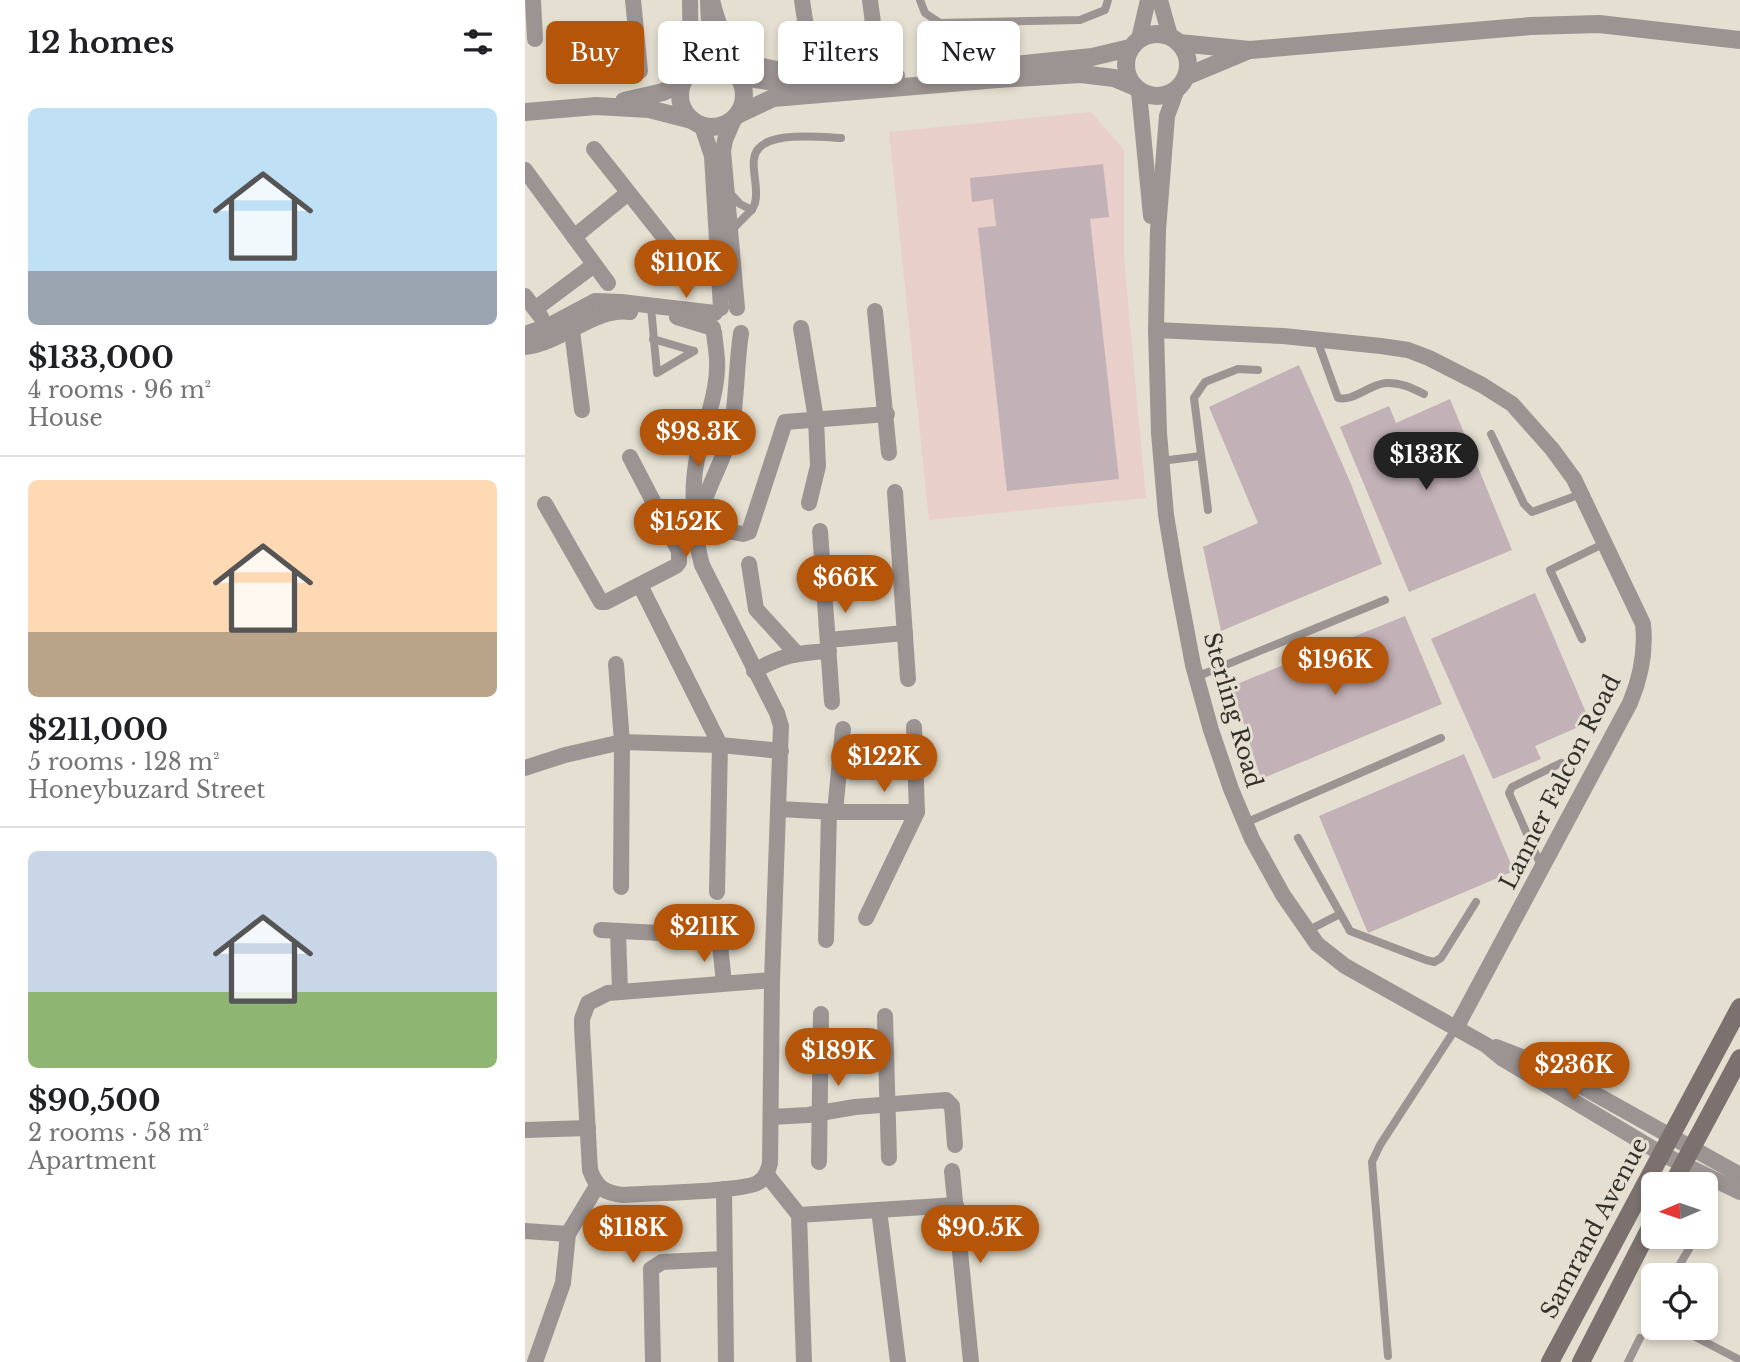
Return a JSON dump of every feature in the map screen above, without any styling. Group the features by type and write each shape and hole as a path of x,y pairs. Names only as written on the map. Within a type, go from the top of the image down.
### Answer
{"main road":[{"name":"Samrand Avenue","path":"1550,1362 1740,1007"},
{"path":"1679,1172 1740,1058"},
{"path":"1581,1362 1641,1245"}],"street":[{"path":"533,0 535,39"},
{"path":"633,0 635,21"},
{"path":"689,21 690,0"},
{"path":"709,21 710,0"},
{"path":"710,0 723,39 743,59 756,65 778,69"},
{"path":"802,0 809,47 816,52 871,45 873,36 870,0"},
{"path":"1136,89 1126,72 1127,55 1135,44 1149,0"},
{"path":"1160,0 1175,39 1188,61 1182,82"},
{"path":"903,75 1092,57 1135,44 1154,34 1250,50 1531,26 1585,24 1740,40"},
{"path":"596,106 649,109 713,127 724,125 773,98 1081,74 1114,78 1159,97 1182,82 1250,50"},
{"name":"Sterling Road","path":"1182,82 1167,116 1156,271 1161,461 1166,515 1196,677 1210,730 1245,823 1262,859 1317,944 1345,966 1486,1045 1503,1059 1662,1154 1740,1192"},
{"path":"525,112 596,106 650,96 673,84"},
{"path":"685,84 681,103 685,113 697,123 712,156 720,318 717,376 695,466 694,526 702,565 777,713 781,726 772,979 770,1163 767,1175 751,1186 622,1195 612,1194 597,1186 590,1170 582,1019 588,1003 608,993 772,979"},
{"path":"739,84 743,89 743,103 725,140 729,238 718,336 727,339 741,333"},
{"name":"Sterling Road","path":"1136,89 1156,271"},
{"path":"594,149 678,255 684,281"},
{"path":"525,170 608,283"},
{"path":"573,237 628,193"},
{"path":"552,333 530,302 594,265"},
{"path":"525,347 569,324 614,312 651,311 682,318 720,318 741,312 745,323 741,333 730,433 700,514 706,562 718,595"},
{"path":"875,311 889,453"},
{"path":"569,324 582,410"},
{"path":"801,328 817,419 818,457 809,503"},
{"name":"Lanner Falcon Road","path":"1156,330 1317,339 1408,351 1429,358 1482,385 1513,404 1574,479 1643,624 1643,662 1630,703 1457,1028"},
{"path":"525,334 552,333"},
{"path":"700,526 743,534 749,532 783,424 788,421 887,414"},
{"path":"545,504 598,599 607,602 676,566 680,556 631,457"},
{"path":"895,492 908,679"},
{"path":"820,531 832,702"},
{"path":"749,564 754,604 796,653"},
{"path":"640,585 720,745 717,892"},
{"path":"754,671 780,657 905,633"},
{"path":"616,664 622,741 621,887"},
{"path":"866,918 917,813 914,727"},
{"path":"827,940 832,812 843,729"},
{"path":"525,768 622,741 720,745 781,751"},
{"path":"779,809 917,813"},
{"path":"620,992 609,930 719,936 724,984"},
{"path":"819,1162 821,1014"},
{"path":"885,1016 889,1158"},
{"name":"Sterling Road","path":"1486,1045 1545,1066 1740,1175"},
{"path":"771,1117 948,1101 952,1106 955,1145"},
{"path":"525,1130 588,1128"},
{"path":"952,1171 971,1362"},
{"path":"767,1175 799,1215 804,1362"},
{"path":"535,1362 563,1283 568,1234 597,1186"},
{"path":"724,1189 726,1362"},
{"path":"799,1215 956,1205"},
{"path":"879,1210 898,1362"},
{"path":"525,1231 568,1234"},
{"path":"653,1362 651,1269 662,1262 723,1259"}],"lane":[{"path":"920,0 925,13 940,23 1080,20 1105,10 1108,0"},
{"path":"729,238 739,220 752,210 757,196 754,157 760,145 767,141 802,136 841,138"},
{"path":"725,184 736,201 752,210"},
{"path":"651,311 653,339 657,373 694,351 653,339"},
{"path":"1317,339 1338,398 1345,399 1381,383 1401,384 1425,394"},
{"path":"1208,510 1194,398 1205,382 1238,369 1258,370"},
{"path":"1491,434 1524,503 1532,512 1581,494"},
{"path":"1161,461 1201,456"},
{"path":"1582,639 1550,570 1605,543"},
{"path":"1196,677 1385,600"},
{"path":"1245,823 1441,738"},
{"path":"1542,868 1509,790 1561,763"},
{"path":"1298,838 1347,927 1355,934 1434,961 1441,957 1476,902"},
{"path":"1307,931 1340,914"},
{"path":"1388,1356 1372,1162 1380,1145 1457,1028"},
{"path":"1628,1362 1640,1338"},
{"path":"1701,1340 1740,1360"}],"shaded area":[{"path":"1091,112 1124,150 1124,259 1146,498 929,520 889,132"}],"building":[{"path":"1103,164 1109,217 1090,219 1119,479 1007,491 978,228 996,226 993,199 972,202 970,178"},
{"path":"1299,365 1351,484 1382,564 1221,631 1203,547 1258,523 1209,407"},
{"path":"1450,399 1512,550 1409,592 1340,427 1389,406 1396,423"},
{"path":"1535,593 1590,722 1535,746 1541,759 1493,779 1431,639"},
{"path":"1405,616 1442,704 1261,779 1232,686"},
{"path":"1464,754 1514,871 1368,933 1319,816"}]}
